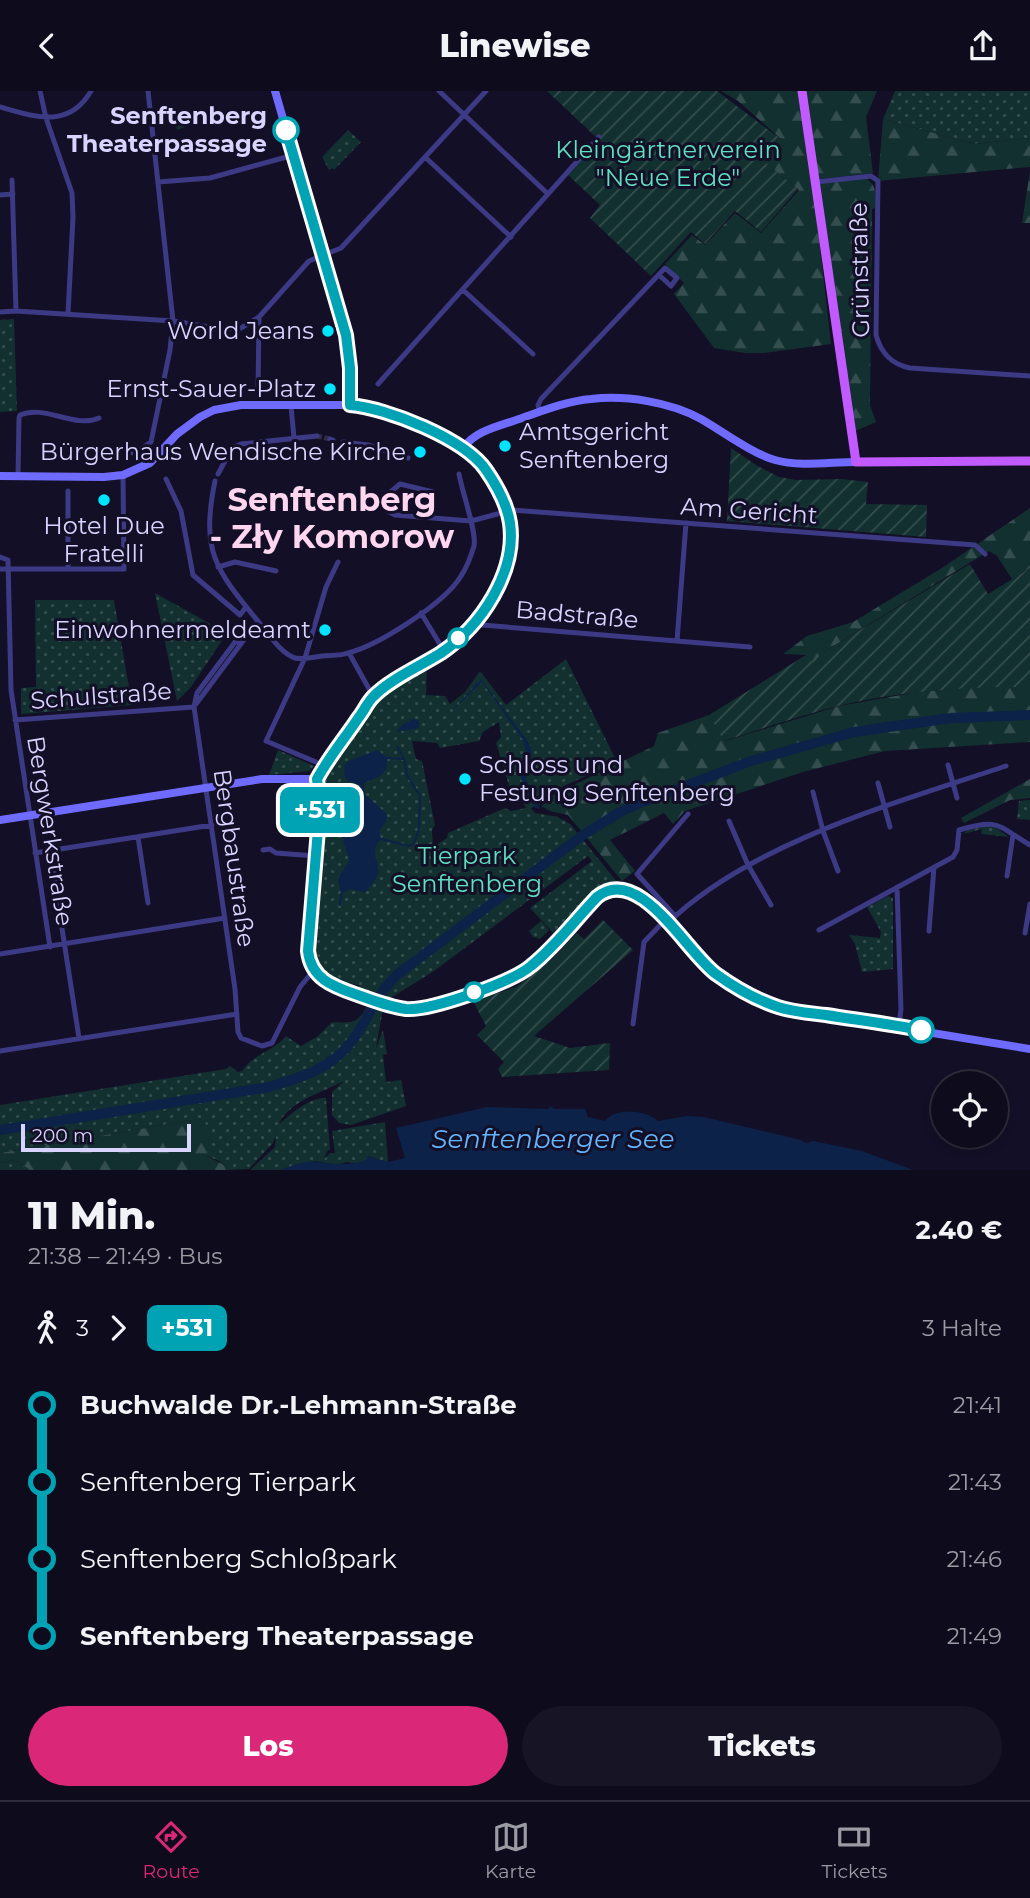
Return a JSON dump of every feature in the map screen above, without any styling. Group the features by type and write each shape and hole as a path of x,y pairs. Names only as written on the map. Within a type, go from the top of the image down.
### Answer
{"main road":[{"path":"802,91 856,462 1030,461"}],"street":[{"path":"40,91 46,118 72,193 68,314"},
{"path":"0,107 46,118 73,113 81,107 91,91"},
{"path":"128,452 135,453 150,442 170,350 173,321 148,91"},
{"path":"275,91 346,337 350,405"},
{"path":"439,91 548,194"},
{"path":"0,312 173,321 232,329 246,326 259,317 309,261 341,248 486,91"},
{"path":"378,384 599,137"},
{"path":"159,182 210,178 294,155"},
{"path":"425,157 511,237"},
{"name":"Grünstraße","path":"817,182 871,176 878,181 876,335 879,345 894,362 910,368 1030,376"},
{"path":"12,180 16,311"},
{"path":"0,195 13,194"},
{"path":"540,412 538,405 541,400 659,275"},
{"path":"463,290 533,354"},
{"path":"258,392 259,317"},
{"path":"463,447 473,436 540,412 591,399 647,401 676,408 697,417 772,459 796,463 856,462"},
{"path":"0,476 123,475 150,463 177,434 207,413 241,405 350,405 392,414 463,447 483,466 498,489 507,511 511,532 506,567 489,603 475,622 444,651 373,696 317,779 320,805 308,951 314,970 331,986 405,1009 421,1008 516,977 543,956 606,891 623,889 635,893 713,972 729,983 780,1007 1030,1049"},
{"path":"291,406 294,438"},
{"path":"18,476 20,415 31,412 89,421 99,418"},
{"path":"317,436 241,443 232,448 217,477 211,508 210,539 218,567 230,588 292,657 349,653 387,635 438,600 461,576 474,545 475,535 463,498 459,474"},
{"path":"343,442 371,446 408,458"},
{"path":"0,569 124,569 123,475"},
{"path":"166,479 181,512 193,575 240,614 246,607"},
{"name":"Am Gericht","path":"429,518 433,492 400,484 387,495 386,510 394,515 429,518 471,521 507,511 975,545 985,554"},
{"path":"68,491 68,568"},
{"path":"677,641 685,523"},
{"path":"0,557 8,560 10,684"},
{"path":"218,567 235,562 276,571"},
{"path":"316,762 266,741 305,658 332,569 338,562"},
{"path":"421,613 444,651"},
{"path":"194,707 197,693 235,642 241,642 258,621"},
{"name":"Badstraße","path":"475,622 482,625 750,647"},
{"path":"349,653 373,696"},
{"name":"Schulstraße","path":"0,685 10,684 15,720 194,707"},
{"name":"Bergbaustraße","path":"194,707 225,918 238,1032 241,1038 257,1045 270,1045 303,981 314,970"},
{"name":"Bergwerkstraße","path":"15,720 50,947"},
{"path":"948,765 957,798"},
{"path":"633,1024 644,942 708,889 748,865 823,831 1006,766"},
{"path":"0,820 262,779 317,779"},
{"path":"878,783 890,827"},
{"path":"813,792 823,831 838,871"},
{"path":"675,916 636,874 688,814"},
{"path":"729,821 748,865 771,905"},
{"path":"819,930 953,857 957,850 959,830 985,822 994,824 1030,845"},
{"path":"35,853 212,825"},
{"path":"1007,876 1013,835"},
{"path":"138,837 148,903"},
{"path":"264,849 275,853 316,856"},
{"name":"Bergwerkstraße","path":"50,851 79,1038"},
{"path":"929,931 934,867"},
{"path":"897,887 901,1009 899,1026"},
{"path":"1025,933 1030,904"},
{"path":"0,954 225,918"},
{"path":"0,1051 237,1014"}],"green space":[{"name":"Kleingärtnerverein \"Neue Erde\"","path":"547,91 717,91 782,140 761,159 798,189 761,232 735,211 705,244 691,232 651,276 590,218 600,205 568,175 599,140"},
{"path":"721,91 800,91 831,344 764,353 714,348 674,294 684,283 665,264 692,235 705,245 735,213 761,233 799,190 762,160 781,139 738,101"},
{"path":"805,91 877,91 866,117 873,173 819,179"},
{"path":"895,91 1030,91 1030,138 974,144 883,119"},
{"path":"192,111 196,123 177,130 173,117"},
{"path":"883,119 974,144 1030,138 1030,167 878,181"},
{"path":"348,130 361,142 334,170 329,170 322,157"},
{"path":"1030,171 1030,223 1022,223"},
{"path":"865,178 874,187 875,195 875,208 872,209 870,405 876,422 853,432 819,183"},
{"path":"14,319 17,411 0,412 0,320"},
{"path":"731,448 779,477 868,482 866,504 927,505 926,537 727,521"},
{"path":"1030,508 1030,568 1012,579 997,556 989,551 822,653 814,663 806,655 783,654 807,636 853,622 942,568"},
{"path":"970,564 988,594 1030,568 1030,687 957,689 861,701 724,741 709,715 806,655 814,662 822,653"},
{"path":"155,593 209,623 225,636 191,687 177,701"},
{"path":"35,600 114,600 132,705 21,714 21,688 36,687"},
{"name":"Tierpark Senftenberg","path":"566,659 617,762 546,794 547,801 531,808 535,813 558,817 570,824 618,883 594,891 553,933 530,908 592,861 588,856 434,971 389,999 359,991 359,985 349,984 348,990 332,982 318,970 312,960 319,783 373,702 384,691 425,666 426,695 445,696 450,704 465,692 480,671 506,705","holes":["499,722 501,737 496,743 511,792 518,795 526,808 511,811 505,808 448,833 447,838 433,847 432,830 435,825 422,761 416,759 412,741 437,743 440,748 479,741 483,732"]},
{"path":"982,686 1030,687 1030,742 885,751 803,772 685,811 673,824 664,813 610,840 635,871 622,881 568,815 541,806 549,801 551,796 654,746 658,733 709,715 725,741 839,706 918,692"},
{"path":"278,750 314,766 309,771 269,775"},
{"path":"1030,779 1030,798 1010,800 964,823 961,818"},
{"path":"1030,800 1030,820 1017,819 1019,801"},
{"path":"992,825 1009,837 981,834 982,829 963,834 968,830"},
{"path":"888,896 893,898 893,969 862,972 855,944 849,935 880,938 881,932 867,907"},
{"path":"603,920 633,950 534,1036 570,1048 610,1043 609,1070 502,1077 498,1069 504,1062 477,1035 486,1026 473,1001 516,987 552,959 577,933 584,939"},
{"path":"541,921 549,930 540,939 533,937 529,931"},
{"path":"368,1004 383,1009 376,1048 383,1030 387,1054 383,1055 386,1082 401,1080 406,1106 351,1125 339,1123 332,1115 332,1092 344,1081 298,1103 279,1124 307,1103 326,1098 330,1150 323,1160 330,1153 335,1153 332,1131 385,1122 388,1163 368,1156 366,1161 356,1164 347,1162 337,1165 315,1161 280,1170 250,1170 275,1147 276,1134 273,1143 249,1169 227,1170 221,1162 207,1156 204,1118 0,1153 0,1105 226,1069 230,1066 238,1072 242,1071 252,1060 286,1036 301,1046 318,1036 332,1022 358,1019"},
{"path":"204,1118 210,1140 207,1156 224,1165 227,1170 30,1170 15,1160 0,1163 0,1153"},
{"path":"15,1160 30,1170 0,1170 0,1163"}],"water":[{"path":"481,679 529,743 532,753 526,779 540,809 535,808 521,779 527,757 523,740 482,682 450,713"},
{"path":"413,719 419,720 419,728 397,732 402,725"},
{"path":"378,750 387,758 386,768 381,775 364,783 364,794 387,814 386,822 379,831 381,839 376,847 378,872 365,892 350,889 344,892 340,889 338,879 349,861 343,833 360,784 349,782 345,777 344,766 348,761"},
{"name":"Senftenberger See","path":"550,1106 554,1109 585,1109 588,1117 605,1121 623,1112 639,1112 658,1121 686,1116 704,1117 806,1143 813,1141 862,1151 913,1170 280,1170 309,1162 354,1163 366,1160 367,1156 388,1162 405,1158 396,1128 487,1107 548,1109"}],"waterway":[{"path":"0,1130 269,1087 314,1071 344,1051 384,989 398,974 583,835 640,803 751,761 854,732 951,718 1030,715"},
{"path":"381,839 409,846 414,844 419,828 420,796 407,775 404,759 397,746"},
{"path":"387,758 403,759"},
{"path":"340,905 342,891"}],"tunnel":[{"path":"317,436 330,439"}],"bus line":[{"name":"+531","path":"286,130 346,335 350,368 350,405 392,414 463,447 475,456 498,489 507,511 511,532 506,567 489,603 475,622 444,651 373,696 317,779 320,805 308,951 314,970 331,986 384,1004 405,1009 430,1006 516,977 543,956 597,897 606,891 623,889 640,896 713,972 771,1004 792,1010 921,1030"}],"place":[{"name":"Senftenberg Theaterpassage","path":"286,130"},
{"name":"World Jeans","path":"328,331"},
{"name":"Ernst-Sauer-Platz","path":"330,389"},
{"name":"Amtsgericht Senftenberg","path":"505,446"},
{"name":"Bürgerhaus Wendische Kirche","path":"420,452"},
{"name":"Hotel Due Fratelli","path":"104,500"},
{"name":"Einwohnermeldeamt","path":"325,630"},
{"name":"Schloss und Festung Senftenberg","path":"465,779"}],"district":[{"name":"Senftenberg - Zły Komorow","path":"332,518"}]}
